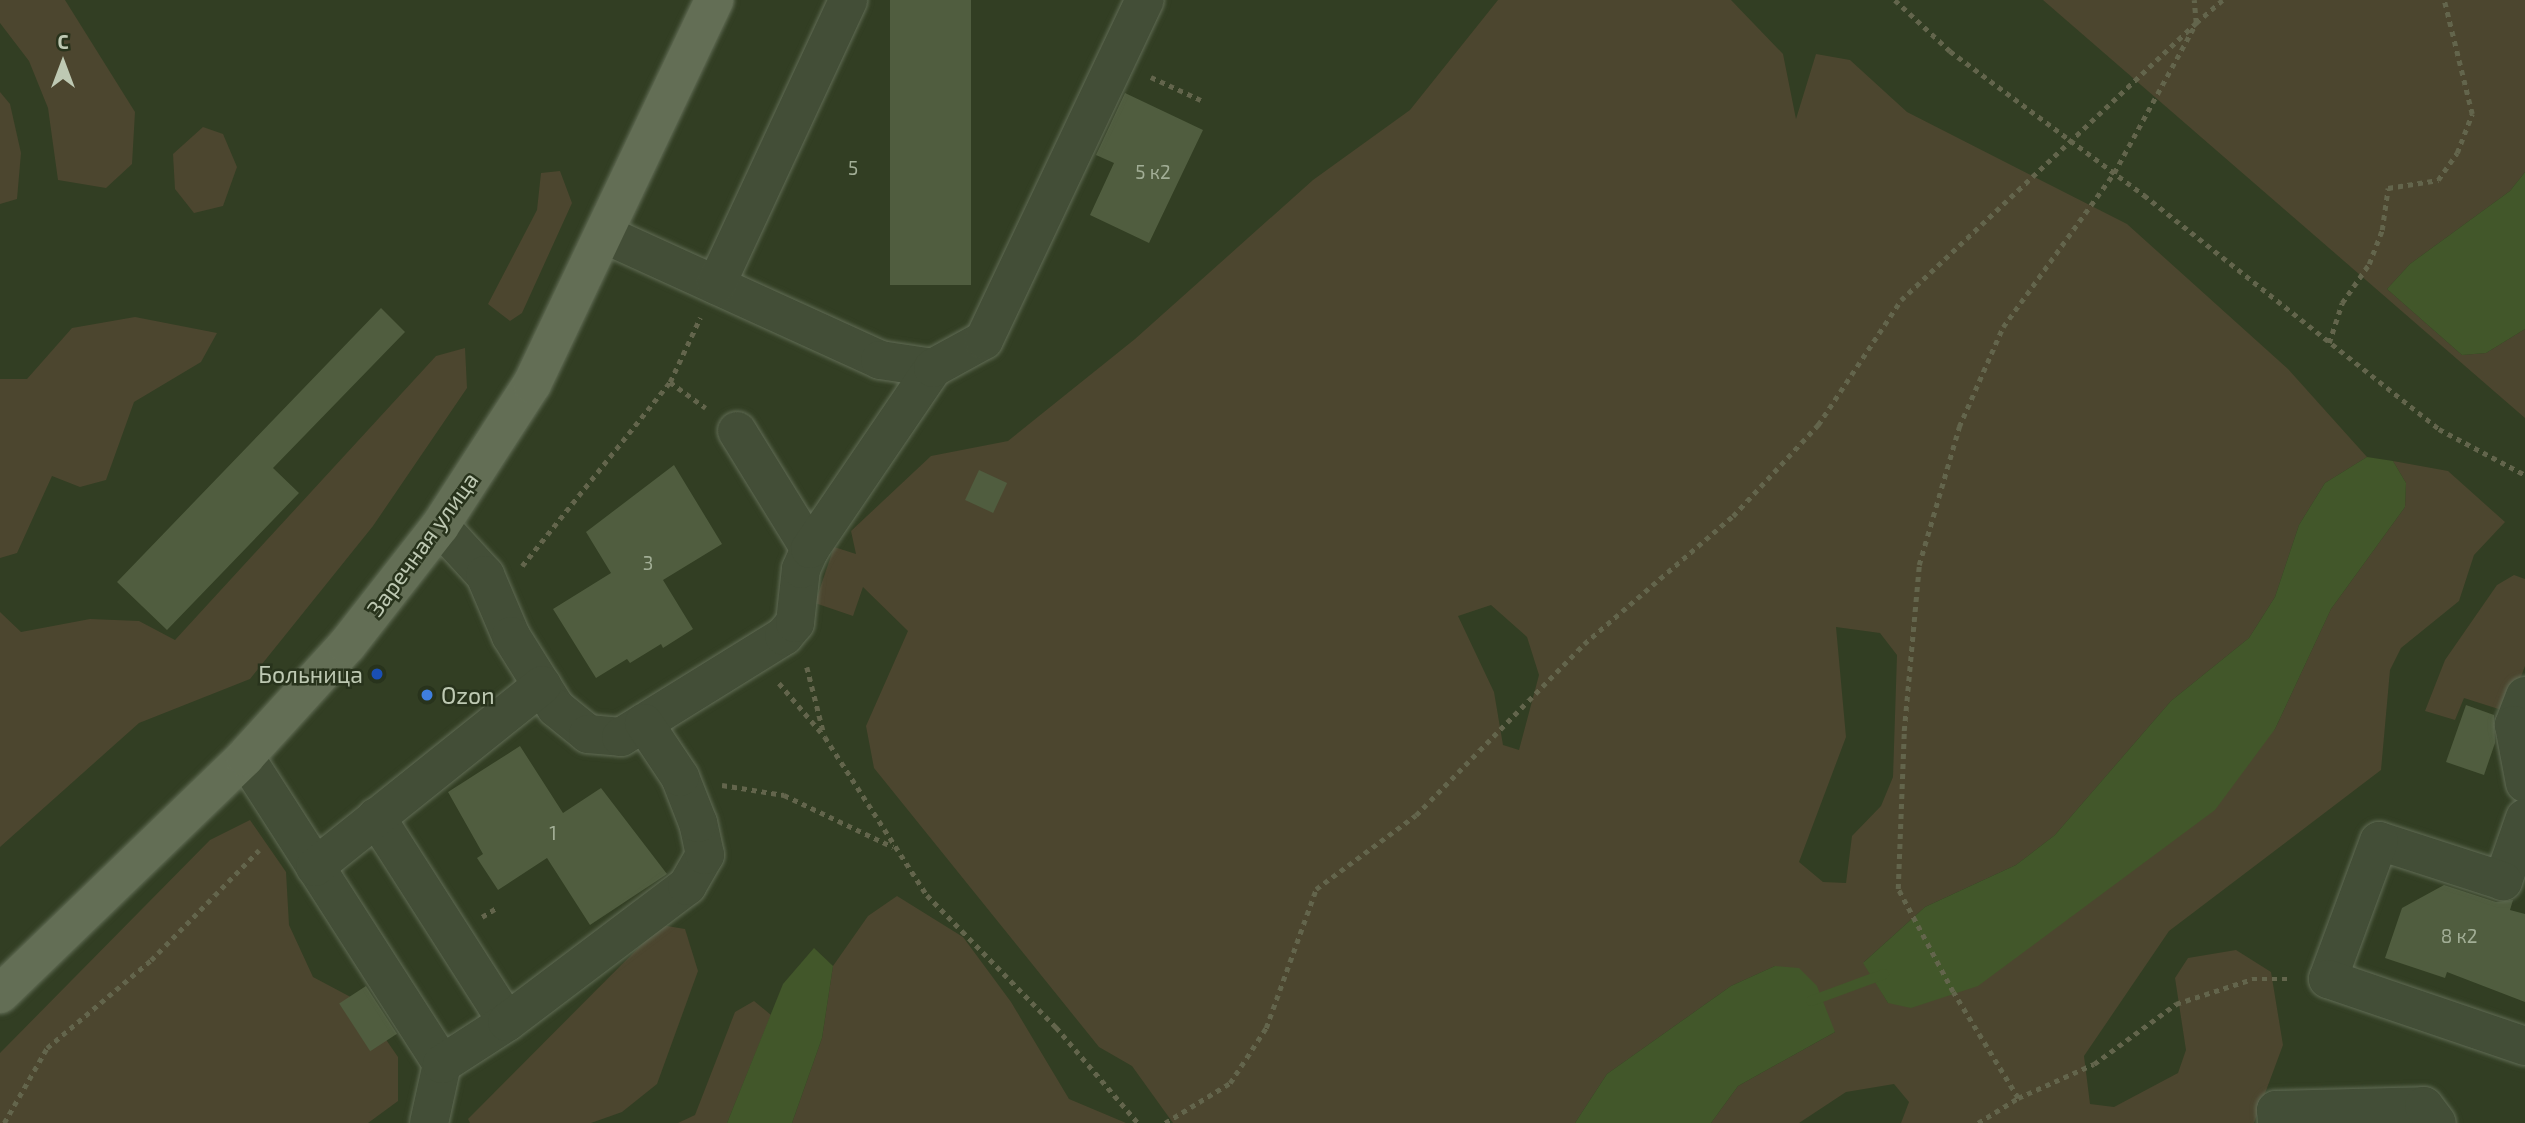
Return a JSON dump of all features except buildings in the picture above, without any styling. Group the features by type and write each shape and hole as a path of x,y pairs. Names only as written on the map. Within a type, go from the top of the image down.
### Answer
{"main road":[{"name":"Заречная улица","path":"0,994 245,757 347,645 440,526 532,384 606,234 714,0"}],"lane":[{"path":"716,285 848,0"},
{"path":"440,526 485,575 511,636 556,708 588,734 621,737 784,636 795,622 801,569 810,549 933,368 984,340 1144,0"},
{"path":"606,234 880,360 933,368"},
{"path":"737,431 810,549"},
{"path":"315,867 542,685"},
{"path":"2525,696 2514,725 2525,783"},
{"path":"429,1123 442,1064 507,1022 687,886 705,855 698,823 680,777 644,723"},
{"path":"245,757 442,1064"},
{"path":"376,817 507,1022"},
{"path":"2525,818 2504,881 2379,841 2328,979 2525,1046"},
{"path":"2277,1123 2276,1110 2424,1106 2437,1123"}],"path":[{"path":"1895,0 1950,51 2114,173 2439,429 2525,475"},
{"path":"2018,1098 1953,992 1898,889 1903,745 1919,565 1959,427 2003,327 2114,173 2196,23 2194,0"},
{"path":"1165,1123 1230,1083 1266,1028 1316,889 1416,815 1584,644 1734,516 1818,425 1902,300 2068,139 2222,0"},
{"path":"2329,343 2342,303 2369,264 2382,230 2388,188 2438,180 2457,153 2472,114 2444,0"},
{"path":"1116,61 1201,100"},
{"path":"495,599 670,382 716,285"},
{"path":"670,382 737,431"},
{"path":"795,622 825,737"},
{"path":"755,654 825,737 927,895 1056,1027 1138,1123"},
{"path":"680,777 784,795 894,847"},
{"path":"4,1123 47,1048 151,960 264,845"},
{"path":"1978,1123 2018,1098 2094,1064 2176,1004 2252,979 2328,979"}],"shaded area":[{"path":"0,0 65,0 135,112 132,164 106,188 58,180 48,108 29,61 0,23"},
{"path":"1498,0 1731,0 1783,54 1796,119 1816,54 1850,60 1907,112 2127,224 2288,369 2367,457 2325,483 2299,525 2275,597 2249,638 2171,701 2055,835 2016,865 1925,907 1864,962 1888,1003 2275,729 2331,609 2405,507 2406,483 2393,461 2448,471 2505,522 2474,555 2459,601 2401,648 2390,670 2381,770 2169,931 2084,1056 2090,1104 2114,1107 2178,1073 2186,1050 2175,978 2188,958 2236,950 2271,972 2283,1045 2254,1123 1901,1123 1909,1102 1894,1084 1846,1092 1799,1123 1711,1123 1738,1086 1835,1032 1775,966 1731,986 1607,1074 1575,1123 1173,1123 1132,1066 1099,1047 874,768 866,726 908,631 863,587 853,616 815,603 834,547 856,554 851,531 931,456 1008,441 1135,339 1313,180 1410,110","holes":["1491,605 1527,637 1539,675 1519,750 1503,745 1494,692 1458,616","1836,627 1880,633 1897,655 1893,777 1881,806 1852,836 1846,883 1823,882 1799,862 1846,737"]},
{"path":"2043,0 2525,0 2525,172 2510,191 2410,264 2387,289 2462,355 2486,353 2525,329 2525,418"},
{"path":"0,92 10,104 21,153 17,199 0,204"},
{"path":"203,127 223,134 237,167 223,206 194,213 175,189 173,154"},
{"path":"560,171 572,203 522,313 510,321 488,304 537,210 541,173"},
{"path":"2525,172 2525,329 2486,353 2462,355 2387,289 2410,264 2510,191"},
{"path":"135,317 217,333 201,362 134,402 106,480 80,487 52,476 17,553 0,558 0,379 27,379 72,328"},
{"path":"465,348 467,388 373,526 250,679 139,723 0,847 0,612 21,632 90,619 139,621 175,640 436,356"},
{"path":"2367,457 2393,461 2406,483 2405,507 2331,609 2275,729 2215,810 1978,986 1911,1008 1888,1003 1863,963 1925,907 2016,865 2055,835 2171,701 2249,638 2275,597 2299,525 2325,483"},
{"path":"2514,575 2525,579 2525,666 2508,712 2464,698 2455,720 2425,711 2445,660 2497,585"},
{"path":"250,820 286,872 289,925 313,977 360,1002 398,1057 398,1101 368,1123 0,1123 0,1053 210,840"},
{"path":"897,896 963,937 1011,1002 1069,1099 1126,1123 792,1123 822,1038 833,966 868,916"},
{"path":"661,925 685,929 698,971 657,1084 622,1112 591,1123 470,1123 468,1119"},
{"path":"814,948 833,966 822,1038 792,1123 727,1123 783,984"},
{"path":"1775,966 1799,968 1817,986 1835,1032 1738,1086 1711,1123 1575,1123 1607,1074 1731,986"},
{"path":"754,1001 771,1015 727,1123 678,1123 695,1115 735,1012"}],"waterway":[{"path":"1811,1001 1884,974"}],"place":[{"name":"Больница","path":"377,674"},
{"name":"Ozon","path":"427,695"}]}
